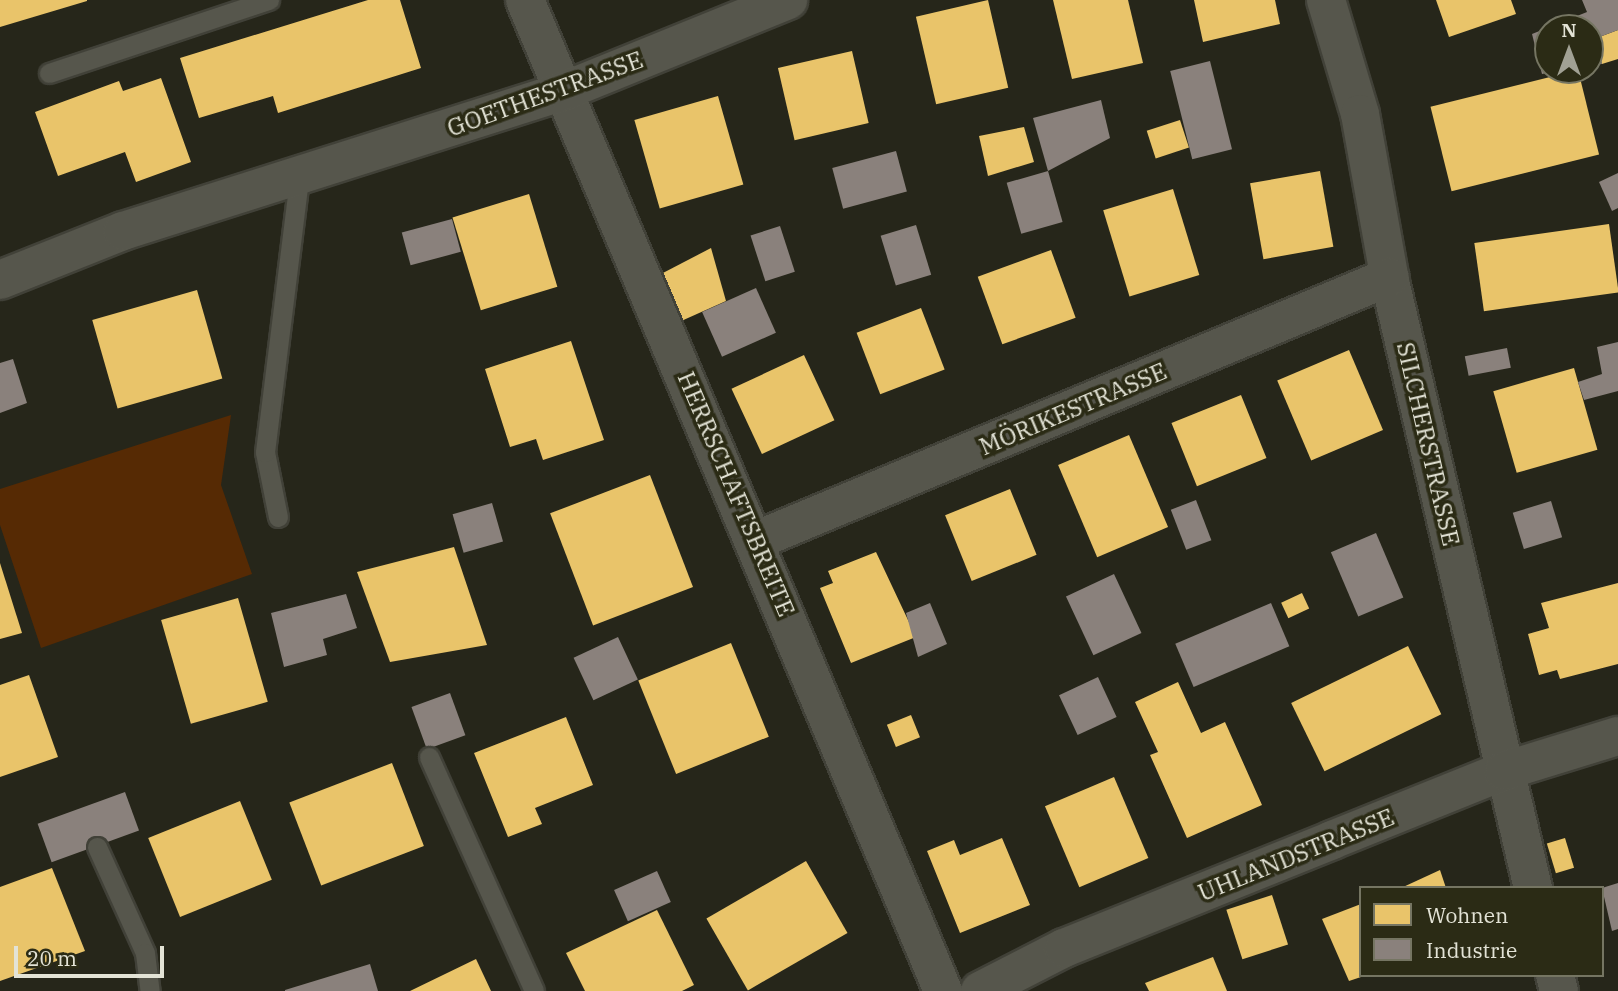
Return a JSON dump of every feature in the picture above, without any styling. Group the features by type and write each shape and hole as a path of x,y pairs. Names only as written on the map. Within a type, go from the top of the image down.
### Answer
{"street":[{"name":"HERRSCHAFTSBREITE","path":"525,0 757,540 943,991"},
{"name":"GOETHESTRASSE","path":"0,280 123,231 299,178 564,91 788,0"},
{"name":"SILCHERSTRASSE","path":"1326,0 1360,114 1389,277 1533,886"},
{"name":"MÖRIKESTRASSE","path":"757,540 1389,277"},
{"name":"UHLANDSTRASSE","path":"980,991 1064,948 1504,771 1618,736"}],"lane":[{"path":"49,74 269,0"},
{"path":"278,517 265,452 299,178"},
{"path":"429,757 497,917 534,991"},
{"path":"97,847 145,953 150,991"}],"shaded area":[{"path":"231,415 221,485 252,574 41,648 0,525 0,489"}],"building: Wohnen":[{"path":"0,0 87,0 87,1 0,27"},
{"path":"368,0 400,0 421,68 278,113 273,96 199,118 180,58"},
{"path":"988,0 1008,88 936,104 916,17"},
{"path":"1053,0 1128,0 1143,63 1072,79"},
{"path":"1194,0 1275,0 1280,24 1203,42"},
{"path":"1436,0 1511,0 1516,14 1449,37"},
{"path":"1618,30 1618,59 1604,63 1604,35"},
{"path":"852,51 869,123 795,140 778,68"},
{"path":"161,78 191,162 136,182 125,152 58,176 35,112 119,81 123,91"},
{"path":"1534,81 1534,84 1581,84 1599,154 1452,191 1431,107"},
{"path":"718,96 743,184 660,208 634,120"},
{"path":"1180,120 1189,148 1156,158 1147,131"},
{"path":"1024,127 1034,162 988,176 979,136"},
{"path":"1320,171 1333,247 1263,259 1250,183"},
{"path":"1173,189 1199,275 1130,296 1103,210"},
{"path":"529,194 557,287 481,310 452,217"},
{"path":"1609,224 1618,292 1484,311 1474,243"},
{"path":"711,248 726,301 679,322 661,274"},
{"path":"1051,250 1076,318 1002,344 978,277"},
{"path":"197,290 222,378 118,408 92,320"},
{"path":"921,308 945,370 880,394 857,333"},
{"path":"571,341 604,440 543,460 536,439 510,447 485,369"},
{"path":"1349,350 1383,430 1311,461 1277,380"},
{"path":"804,355 834,420 762,454 731,389"},
{"path":"1574,368 1597,450 1517,473 1493,391"},
{"path":"1241,395 1266,458 1197,486 1171,423"},
{"path":"1129,435 1168,527 1097,557 1058,465"},
{"path":"650,475 693,587 593,625 550,513"},
{"path":"1010,489 1037,555 972,581 945,515"},
{"path":"454,547 487,645 390,662 357,572"},
{"path":"876,552 916,637 851,663 820,588 833,583 828,571"},
{"path":"0,563 22,633 0,639"},
{"path":"1618,583 1618,664 1560,679 1557,670 1539,675 1528,634 1549,628 1541,603"},
{"path":"1302,593 1309,608 1288,618 1281,603"},
{"path":"238,598 268,702 191,724 161,620"},
{"path":"731,643 769,737 676,774 638,680"},
{"path":"1408,646 1441,714 1324,771 1291,703"},
{"path":"29,675 58,757 0,777 0,685"},
{"path":"1178,682 1201,733 1225,722 1262,805 1187,838 1150,755 1158,752 1135,702"},
{"path":"911,715 920,737 896,747 887,725"},
{"path":"566,717 593,785 535,808 542,824 508,837 474,753"},
{"path":"392,763 424,846 321,886 289,802"},
{"path":"1114,777 1148,858 1079,887 1045,806"},
{"path":"240,801 272,880 180,917 148,838"},
{"path":"1002,838 1030,905 960,933 927,851 954,840 960,855"},
{"path":"1565,838 1574,868 1556,873 1547,844"},
{"path":"806,861 847,933 748,990 706,918"},
{"path":"52,868 85,951 0,981 0,887"},
{"path":"1440,870 1445,886 1405,886"},
{"path":"1272,895 1288,944 1242,959 1226,910"},
{"path":"1359,905 1361,977 1349,981 1322,919"},
{"path":"657,910 694,985 682,991 585,991 566,953"},
{"path":"1213,957 1227,991 1149,991 1145,983"},
{"path":"476,959 491,991 410,991"}],"building: Industrie":[{"path":"1582,0 1618,0 1618,30 1604,35 1604,14 1582,14 1587,12"},
{"path":"1210,61 1232,149 1192,159 1170,71"},
{"path":"1101,100 1110,138 1048,171 1033,118"},
{"path":"896,151 907,192 843,209 832,168"},
{"path":"1048,171 1063,222 1021,234 1007,183"},
{"path":"1618,173 1618,208 1612,211 1599,182"},
{"path":"452,219 461,252 411,265 402,232"},
{"path":"916,225 931,275 896,286 881,236"},
{"path":"780,226 795,272 765,281 751,236"},
{"path":"756,288 776,333 722,357 702,312"},
{"path":"1618,342 1618,391 1584,400 1578,382 1602,374 1597,347"},
{"path":"1507,348 1511,368 1469,376 1465,356"},
{"path":"13,359 27,403 0,413 0,363"},
{"path":"1196,500 1211,540 1186,550 1171,510"},
{"path":"1551,501 1562,537 1524,549 1513,513"},
{"path":"492,503 503,541 464,553 453,514"},
{"path":"1376,533 1403,597 1358,617 1331,552"},
{"path":"1114,574 1141,633 1093,655 1066,596"},
{"path":"346,594 357,628 323,639 327,655 284,667 271,613"},
{"path":"930,603 947,644 918,657 906,613"},
{"path":"1271,603 1289,646 1194,687 1175,644"},
{"path":"618,637 638,680 593,700 574,658"},
{"path":"1098,677 1117,717 1078,735 1059,695"},
{"path":"450,693 465,735 427,749 411,707"},
{"path":"125,792 139,831 52,862 38,824"},
{"path":"657,871 671,902 628,921 614,890"},
{"path":"1618,883 1618,929 1612,931 1604,897 1604,887"},
{"path":"370,964 378,991 285,991 285,990"}]}
